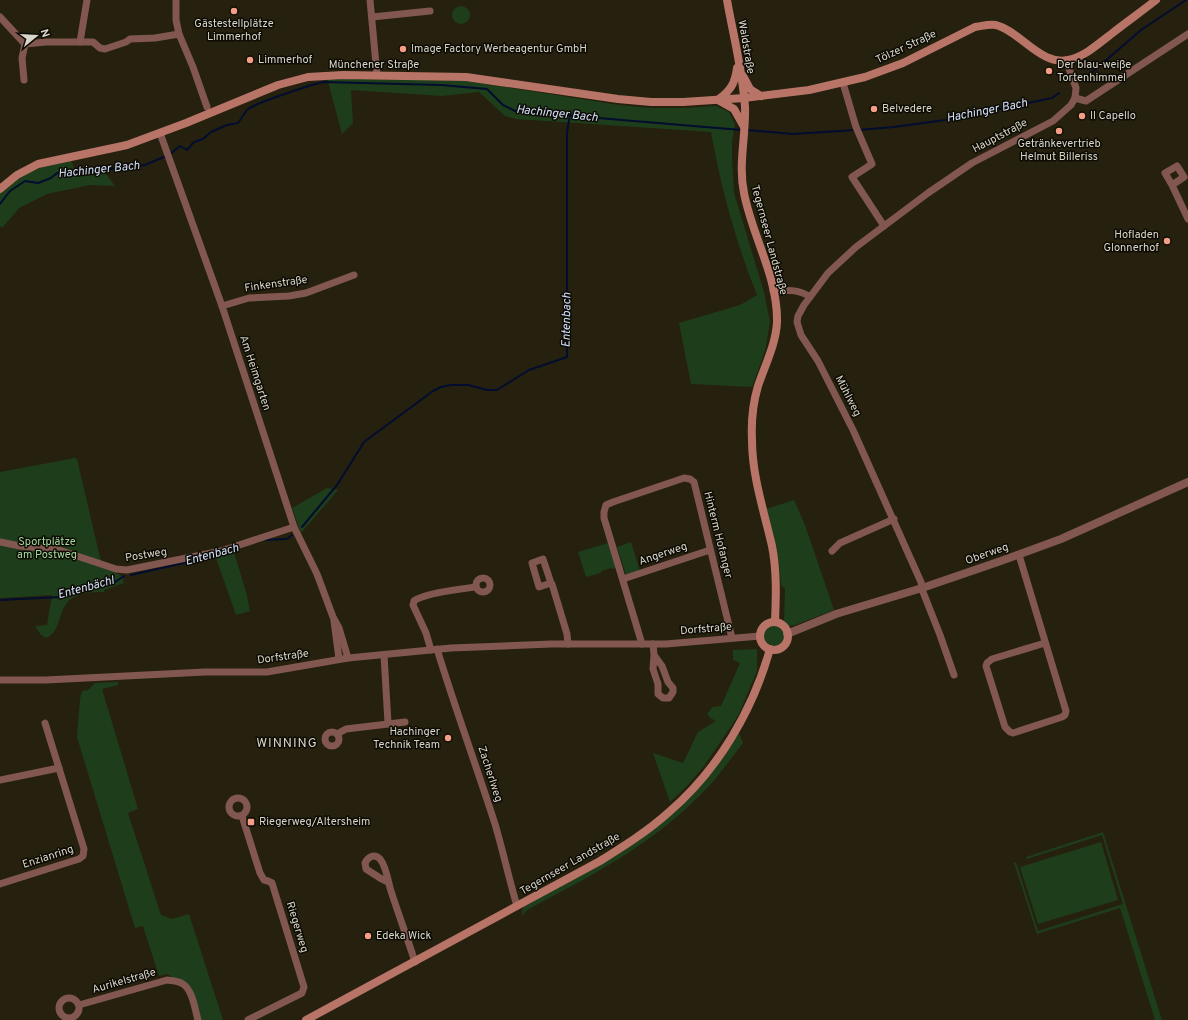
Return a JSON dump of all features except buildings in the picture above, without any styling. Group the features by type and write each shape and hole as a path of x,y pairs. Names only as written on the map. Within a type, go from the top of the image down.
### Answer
{"main road":[{"name":"Waldstraße","path":"727,0 744,98"},
{"path":"1066,60 1077,57 1096,46 1156,0"},
{"name":"Tölzer Straße","path":"744,98 808,90 865,78 922,54 975,27 987,25 1003,27 1045,56 1052,59 1066,60"},
{"path":"738,62 744,79 750,89 761,96"},
{"path":"738,62 736,75 731,88 718,100 734,109 744,127"},
{"name":"Münchener Straße","path":"0,189 16,175 38,164 114,148 160,133 278,85 294,80 319,76 377,75 466,77 496,80 618,99 651,102 744,98"},
{"name":"Tegernseer Landstraße","path":"744,98 744,127 741,168 744,194 773,291 777,322 775,337 754,400 752,416 752,441 757,485 774,559 775,622"},
{"path":"771,622 775,622 782,625 788,634 782,647 774,650 763,644 760,632 764,626 771,622"},
{"name":"Tegernseer Landstraße","path":"306,1020 600,861 633,840 671,811 686,796 716,760 742,719 754,695 770,649"}],"street":[{"path":"80,42 87,0"},
{"path":"176,0 176,20 179,34 207,107"},
{"path":"370,0 377,75"},
{"path":"372,17 430,11"},
{"path":"0,17 24,44 22,58 24,80"},
{"path":"24,44 46,42 93,42 100,48 106,49 126,42 130,39 160,38 179,34"},
{"path":"1066,60 1075,85 1075,98 1086,101 1187,36"},
{"path":"843,83 857,130 872,164 852,177 884,226"},
{"name":"Hauptstraße","path":"818,287 828,274 846,256 928,193 972,164 1053,121 1071,106 1075,98"},
{"name":"Am Heimgarten","path":"160,133 222,306 294,527 317,574 333,617 339,628 348,658"},
{"path":"1172,185 1188,219"},
{"name":"Finkenstraße","path":"222,306 249,298 289,296 306,293 354,275"},
{"name":"Mühlweg","path":"818,287 804,305 798,316 798,327 818,361 845,413 894,519 921,582 954,675"},
{"path":"773,291 790,290 804,293 810,297"},
{"name":"Hinterm Hofanger","path":"642,644 604,518 604,512 606,506 613,502 684,478 690,479 694,482 732,638"},
{"name":"Oberweg","path":"788,634 836,614 922,588 1019,555 1082,530 1188,482"},
{"path":"832,551 840,542 894,519"},
{"name":"Postweg","path":"0,542 20,546 59,550 116,569 127,570 221,551 294,527"},
{"name":"Angerweg","path":"623,579 710,550"},
{"path":"1019,555 1044,643 1066,711 1065,715 1013,733 1010,732 1005,727 986,666 987,662 992,659 1044,643"},
{"path":"551,583 568,634 568,644"},
{"name":"Zacherlweg","path":"476,587 418,598 414,601 414,605 434,650 469,744 495,825 516,906"},
{"name":"Am Heimgarten","path":"333,617 339,659"},
{"name":"Dorfstraße","path":"0,680 54,680 205,672 267,672 339,659 479,646 653,644 760,636"},
{"path":"653,644 653,669 658,684 658,694 663,698 669,698 673,692 673,688 668,682 662,666 654,656"},
{"path":"384,655 388,723"},
{"path":"337,734 346,729 405,722"},
{"name":"Enzianring","path":"0,884 79,859 83,856 84,849 45,723"},
{"path":"0,780 59,768"},
{"name":"Riegerweg","path":"242,816 260,873 264,880 268,880 272,883 304,987 302,993 248,1020"},
{"path":"388,882 415,962"},
{"name":"Aurikelstraße","path":"79,1005 167,980 175,981 184,984 188,990 198,1020"},
{"name":"Aurikelstraße","path":"66,998 75,1000 79,1005 77,1014 72,1018 65,1019 60,1012 61,1003 66,998"}],"green space":[{"path":"461,6 467,9 470,15 467,21 461,24 455,21 452,15 455,9"},
{"path":"327,78 466,81 619,105 651,108 716,106 729,112 735,124 732,142 734,193 764,292 770,322 765,351 752,387 691,384 679,323 740,305 757,295 742,255 730,215 719,174 711,132 516,119 505,116 479,92 442,96 351,90 353,123 342,134"},
{"path":"71,160 77,175 106,174 115,186 90,185 47,194 19,208 2,228 0,226 0,193 24,175 51,164"},
{"name":"Sportplätze am Postweg","path":"75,458 77,459 102,566 122,576 124,583 104,590 104,592 82,594 70,600 62,611 55,630 46,638 41,635 35,626 47,625 52,595 0,598 0,472"},
{"path":"327,488 338,490 301,533 292,508"},
{"path":"794,500 805,525 834,610 795,625 788,626 784,622 785,589 781,585 779,564 766,509"},
{"path":"631,542 640,571 626,575 617,547"},
{"path":"608,543 616,568 601,571 601,573 586,577 578,552"},
{"path":"234,552 250,611 236,615 216,558"},
{"path":"774,626 781,629 784,636 781,643 774,646 767,643 764,636 767,629"},
{"path":"757,649 757,671 738,716 704,766 687,786 670,802 653,753 683,763 698,732 716,721 710,718 707,713 712,707 721,706 740,663 733,660 733,650"},
{"path":"118,682 118,685 102,689 138,809 128,813 161,915 172,919 189,914 223,1020 201,1020 187,984 167,974 159,976 143,926 135,928 77,737 82,691 88,690 95,683"},
{"path":"739,733 743,743 703,793 677,816 637,847 572,886 527,910 522,916 522,910 524,907 641,839 729,747"},
{"path":"1103,832 1162,1020 1155,1020 1120,908 1037,934 1014,863 1016,862 1038,931 1123,904 1102,835 1027,859 1026,857"},
{"path":"1101,842 1118,900 1038,924 1020,867"}],"waterway":[{"name":"Hachinger Bach","path":"1076,82 1089,75 1141,30 1186,0"},
{"name":"Hachinger Bach","path":"170,154 180,146 187,150 194,142 203,139 211,132 227,125 238,123 247,110 260,103 283,94 323,82 441,85 487,89 503,105 515,111 741,130"},
{"name":"Hachinger Bach","path":"859,130 945,120 1052,98 1059,93"},
{"name":"Entenbach","path":"302,527 337,485 364,442 433,391 441,387 451,385 468,385 487,390 497,390 529,370 567,357 567,132 570,115"},
{"name":"Hachinger Bach","path":"746,130 793,134 855,130"},
{"name":"Hachinger Bach","path":"0,204 10,191 25,181 38,183 51,178 57,173 94,171 145,165 166,156"},
{"name":"Entenbach","path":"265,540 287,539 292,535"},
{"name":"Entenbach","path":"131,575 223,554"},
{"name":"Entenbächl","path":"0,600 61,597 115,582 124,576"}],"place":[{"name":"Gästestellplätze Limmerhof","path":"234,11"},
{"name":"Image Factory Werbeagentur GmbH","path":"403,49"},
{"name":"Limmerhof","path":"250,60"},
{"name":"Der blau-weiße Tortenhimmel","path":"1049,71"},
{"name":"Belvedere","path":"874,109"},
{"name":"Il Capello","path":"1082,116"},
{"name":"Getränkevertrieb Helmut Billeriss","path":"1059,131"},
{"name":"Hofladen Glonnerhof","path":"1167,241"},
{"name":"Hachinger Technik Team","path":"448,738"},
{"name":"Riegerweg/Altersheim","path":"251,822"},
{"name":"Edeka Wick","path":"368,936"}],"district":[{"name":"WINNING","path":"287,744"}]}
